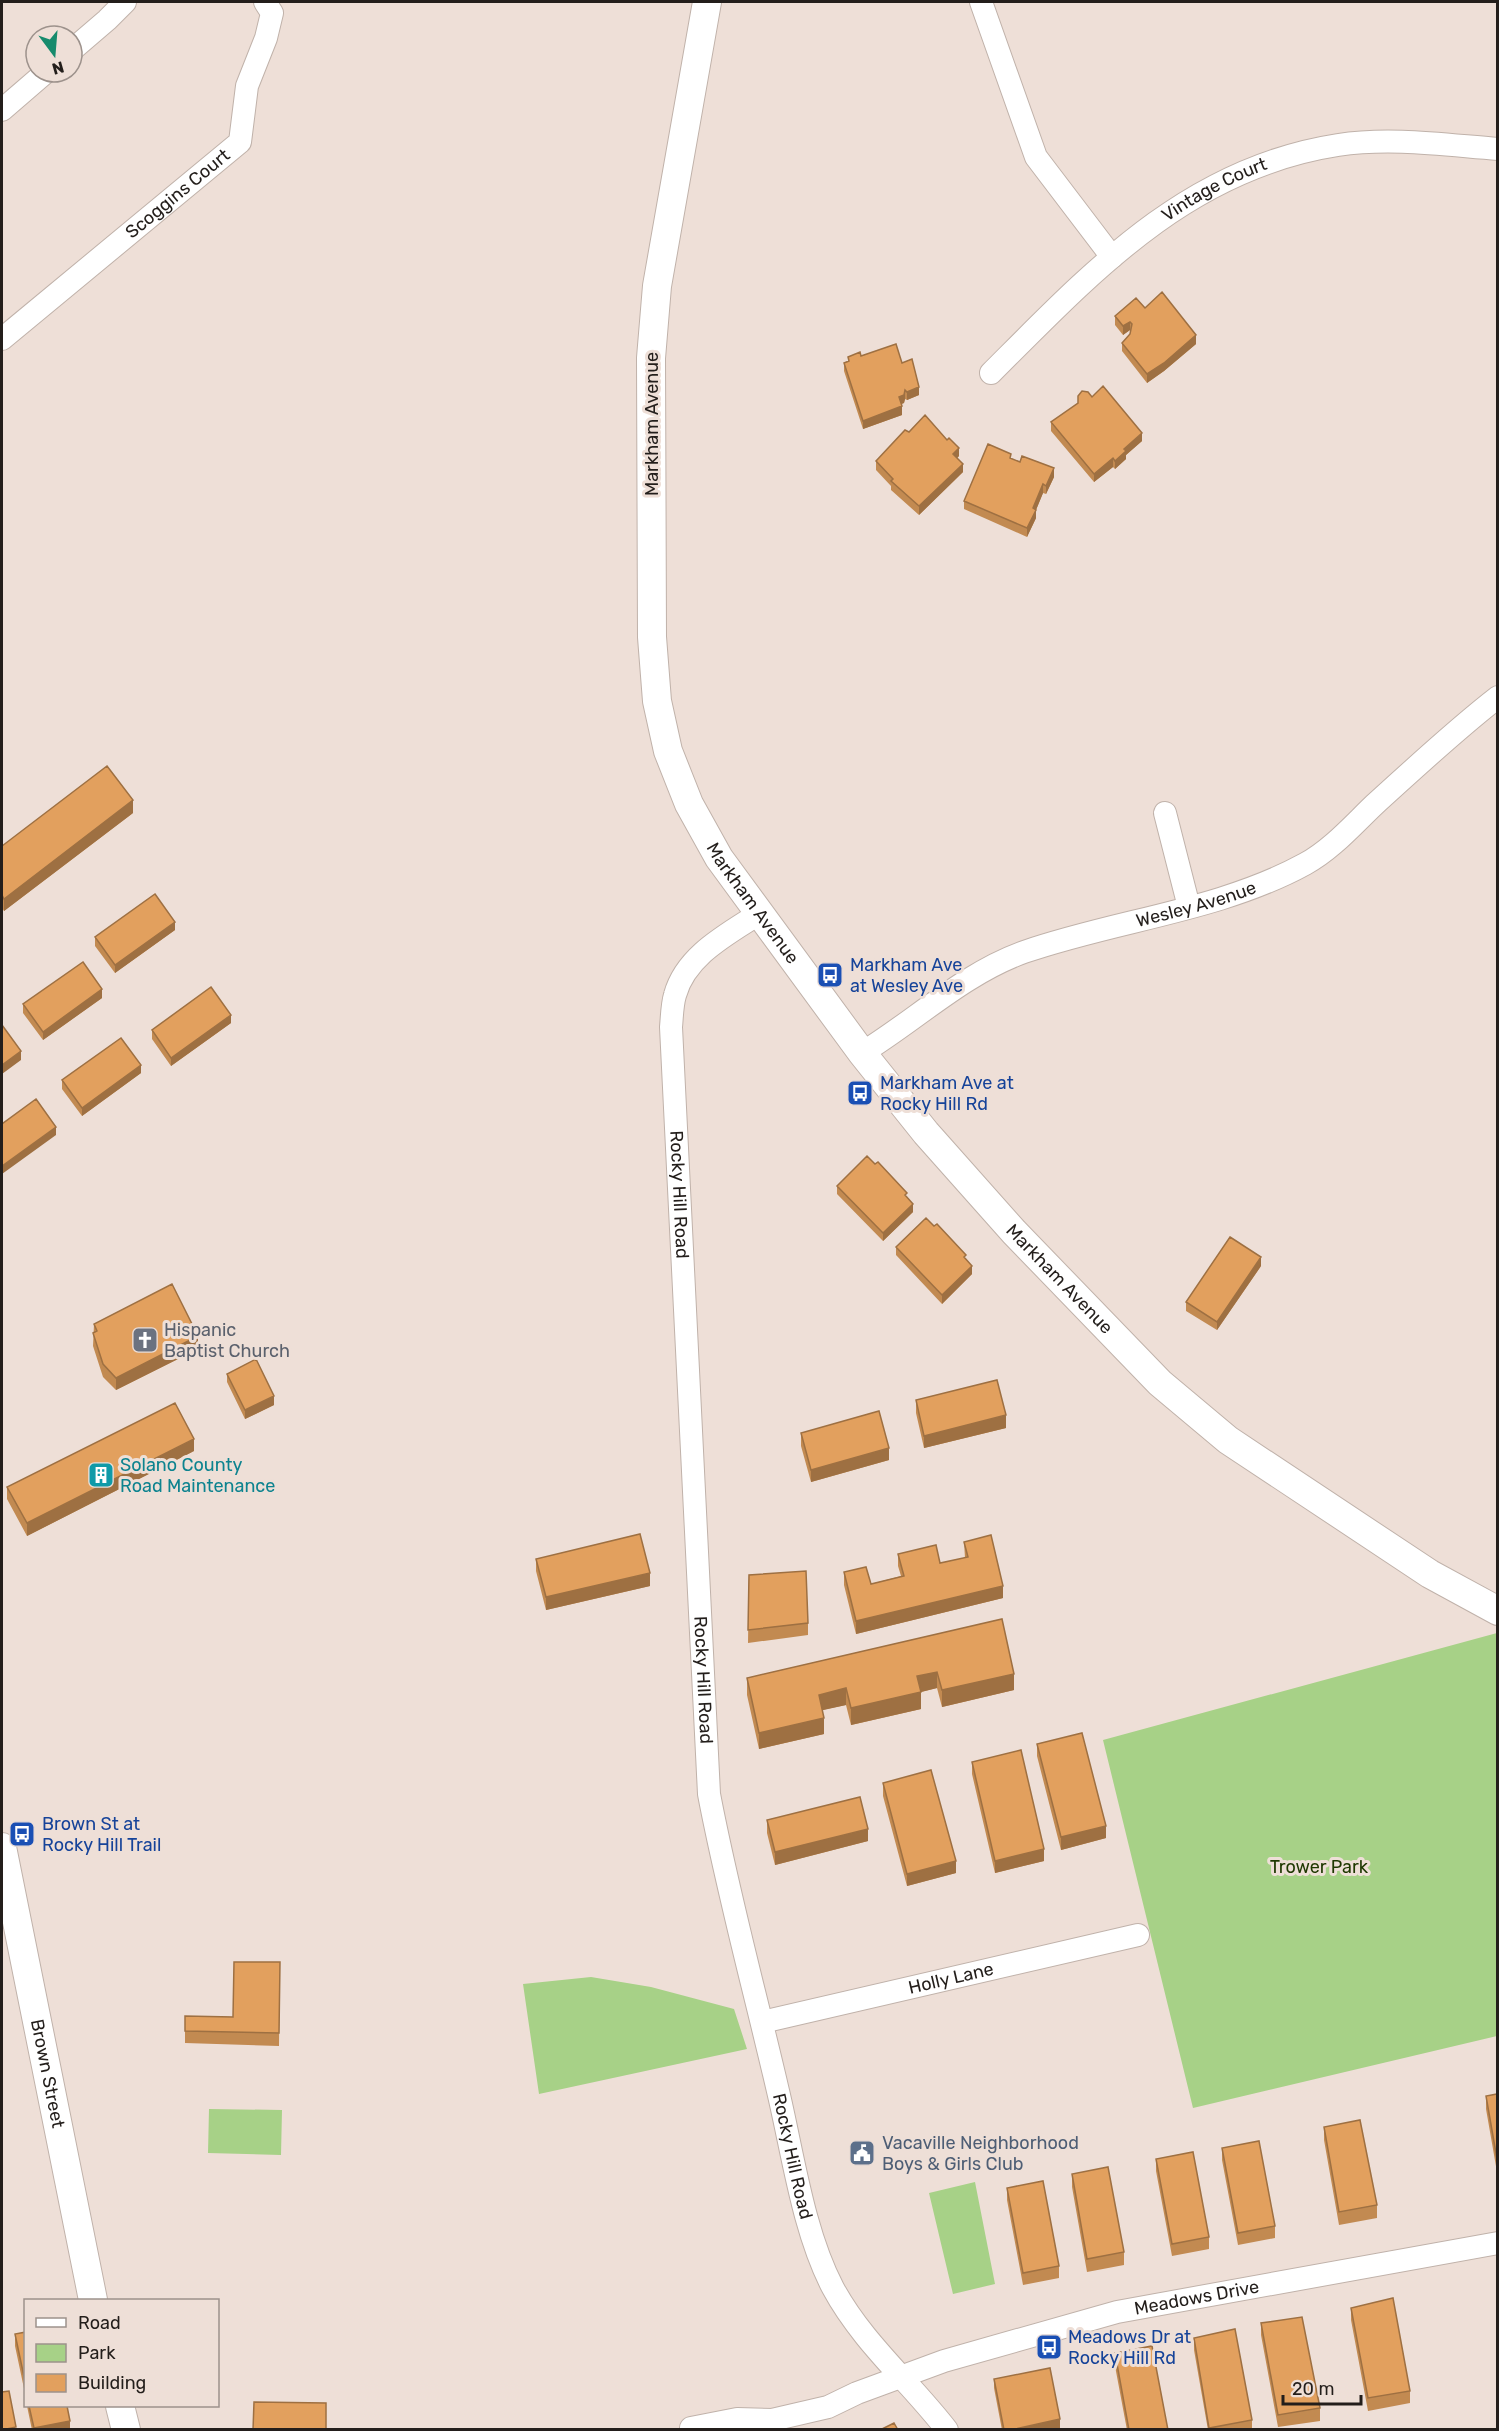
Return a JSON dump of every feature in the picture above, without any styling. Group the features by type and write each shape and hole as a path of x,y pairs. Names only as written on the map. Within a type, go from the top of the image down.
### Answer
{"street":[{"path":"84,40 125,2"},
{"name":"Scoggins Court","path":"2,339 240,142 247,86 266,38 272,13 265,2"},
{"name":"Markham Avenue","path":"707,2 656,296 651,358 652,637 657,701 672,761 689,804 719,858 862,1053 926,1133 1014,1232 1160,1383 1228,1440 1430,1574 1497,1611"},
{"path":"981,2 1036,156 1112,257"},
{"path":"2,110 32,84"},
{"name":"Vintage Court","path":"991,373 1112,257 1148,226 1222,180 1294,154 1339,145 1383,142 1497,149"},
{"name":"Wesley Avenue","path":"862,1053 889,1037 948,993 984,970 1023,952 1189,907 1263,884 1308,863 1341,836 1454,731 1497,697"},
{"path":"1165,813 1189,907"},
{"name":"Rocky Hill Road","path":"760,913 712,944 690,966 675,994 671,1027 709,1794 726,1882 762,2022 812,2238 832,2287 849,2314 947,2430"},
{"name":"Brown Street","path":"2,1847 93,2299"},
{"name":"Holly Lane","path":"762,2022 1138,1935"},
{"name":"Meadows Drive","path":"691,2428 738,2419 772,2420 828,2407 857,2393 944,2361 1117,2312 1497,2243"},
{"path":"120,2407 126,2430"}],"green space":[{"name":"Trower Park","path":"1497,1633 1497,2036 1193,2108 1103,1740"},
{"path":"591,1977 651,1987 734,2009 747,2049 539,2094 523,1984"},
{"path":"209,2109 282,2110 281,2155 208,2153"},
{"path":"975,2182 995,2284 953,2294 929,2193"}],"building":[{"path":"1162,292 1196,335 1164,363 1147,374 1122,343 1130,334 1132,324 1130,322 1123,326 1115,316 1136,298 1145,308"},
{"path":"896,344 902,363 912,359 919,387 907,392 905,390 904,395 899,397 902,406 863,421 844,363 849,361 848,357 860,352 861,356"},
{"path":"1103,386 1142,433 1124,449 1126,451 1115,461 1113,458 1094,474 1051,422 1078,403 1078,396 1082,391 1088,392 1092,397"},
{"path":"925,415 947,440 949,438 959,448 953,454 963,464 919,506 891,481 893,479 876,461 905,430 909,432"},
{"path":"988,444 1011,454 1010,458 1020,462 1022,456 1054,468 1046,486 1043,484 1033,508 1036,510 1027,528 964,501"},
{"path":"107,766 133,800 4,899 2,895 2,846"},
{"path":"155,894 175,922 115,965 95,937"},
{"path":"83,962 102,989 43,1032 23,1004"},
{"path":"211,987 231,1015 171,1058 152,1030"},
{"path":"2,1025 21,1051 2,1065"},
{"path":"121,1038 141,1065 82,1108 62,1080"},
{"path":"36,1099 56,1127 2,1166 2,1124"},
{"path":"867,1156 875,1164 878,1162 907,1193 905,1195 913,1204 883,1233 837,1186"},
{"path":"926,1218 934,1226 937,1224 966,1255 964,1257 972,1266 942,1295 896,1247"},
{"path":"1230,1237 1261,1257 1217,1322 1186,1302"},
{"name":"Hispanic Baptist Church","path":"172,1284 198,1336 116,1378 103,1364 93,1333 97,1331 94,1324"},
{"path":"256,1359 274,1396 245,1410 227,1374"},
{"path":"997,1380 1006,1415 924,1436 916,1400"},
{"name":"Solano County Road Maintenance","path":"175,1403 194,1439 27,1523 7,1487"},
{"path":"879,1411 889,1448 811,1470 801,1433"},
{"path":"640,1534 650,1573 546,1597 536,1559"},
{"path":"991,1535 1003,1586 856,1621 844,1572 866,1567 871,1584 904,1576 898,1554 936,1545 940,1563 968,1557 964,1542"},
{"path":"806,1571 808,1623 748,1630 749,1575"},
{"path":"1002,1619 1014,1674 942,1690 937,1672 917,1676 921,1692 851,1708 846,1688 819,1695 824,1718 759,1733 747,1678"},
{"path":"1082,1733 1106,1826 1061,1837 1037,1744"},
{"path":"1021,1750 1044,1849 995,1861 972,1762"},
{"path":"931,1770 956,1861 907,1874 883,1783"},
{"path":"860,1797 868,1829 775,1852 767,1820"},
{"path":"234,1962 280,1962 279,2033 185,2031 185,2016 233,2017"},
{"path":"1497,2094 1497,2159 1486,2096"},
{"path":"1360,2120 1377,2205 1339,2212 1324,2127"},
{"path":"1259,2141 1275,2226 1238,2233 1222,2148"},
{"path":"1193,2152 1209,2237 1172,2244 1156,2159"},
{"path":"1108,2167 1124,2252 1087,2259 1072,2174"},
{"path":"1043,2181 1059,2266 1023,2273 1007,2188"},
{"path":"1393,2298 1410,2391 1368,2398 1351,2308"},
{"path":"1302,2317 1320,2408 1278,2415 1261,2323"},
{"path":"1235,2329 1252,2420 1209,2428 1194,2338"},
{"path":"24,2332 24,2377 15,2334"},
{"path":"1152,2346 1168,2430 1129,2430 1115,2353"},
{"path":"1050,2368 1060,2419 1004,2430 994,2379"},
{"path":"9,2391 16,2427 2,2430 2,2392"},
{"path":"254,2402 326,2403 326,2430 253,2430"},
{"path":"29,2407 67,2407 70,2421 34,2428"},
{"path":"894,2423 898,2430 880,2430"}],"place":[{"name":"Markham Ave at Wesley Ave","path":"830,975"},
{"name":"Markham Ave at Rocky Hill Rd","path":"860,1093"},
{"name":"Hispanic Baptist Church","path":"145,1340"},
{"name":"Solano County Road Maintenance","path":"101,1475"},
{"name":"Brown St at Rocky Hill Trail","path":"22,1834"},
{"name":"Vacaville Neighborhood Boys & Girls Club","path":"862,2153"},
{"name":"Meadows Dr at Rocky Hill Rd","path":"1049,2347"}]}
